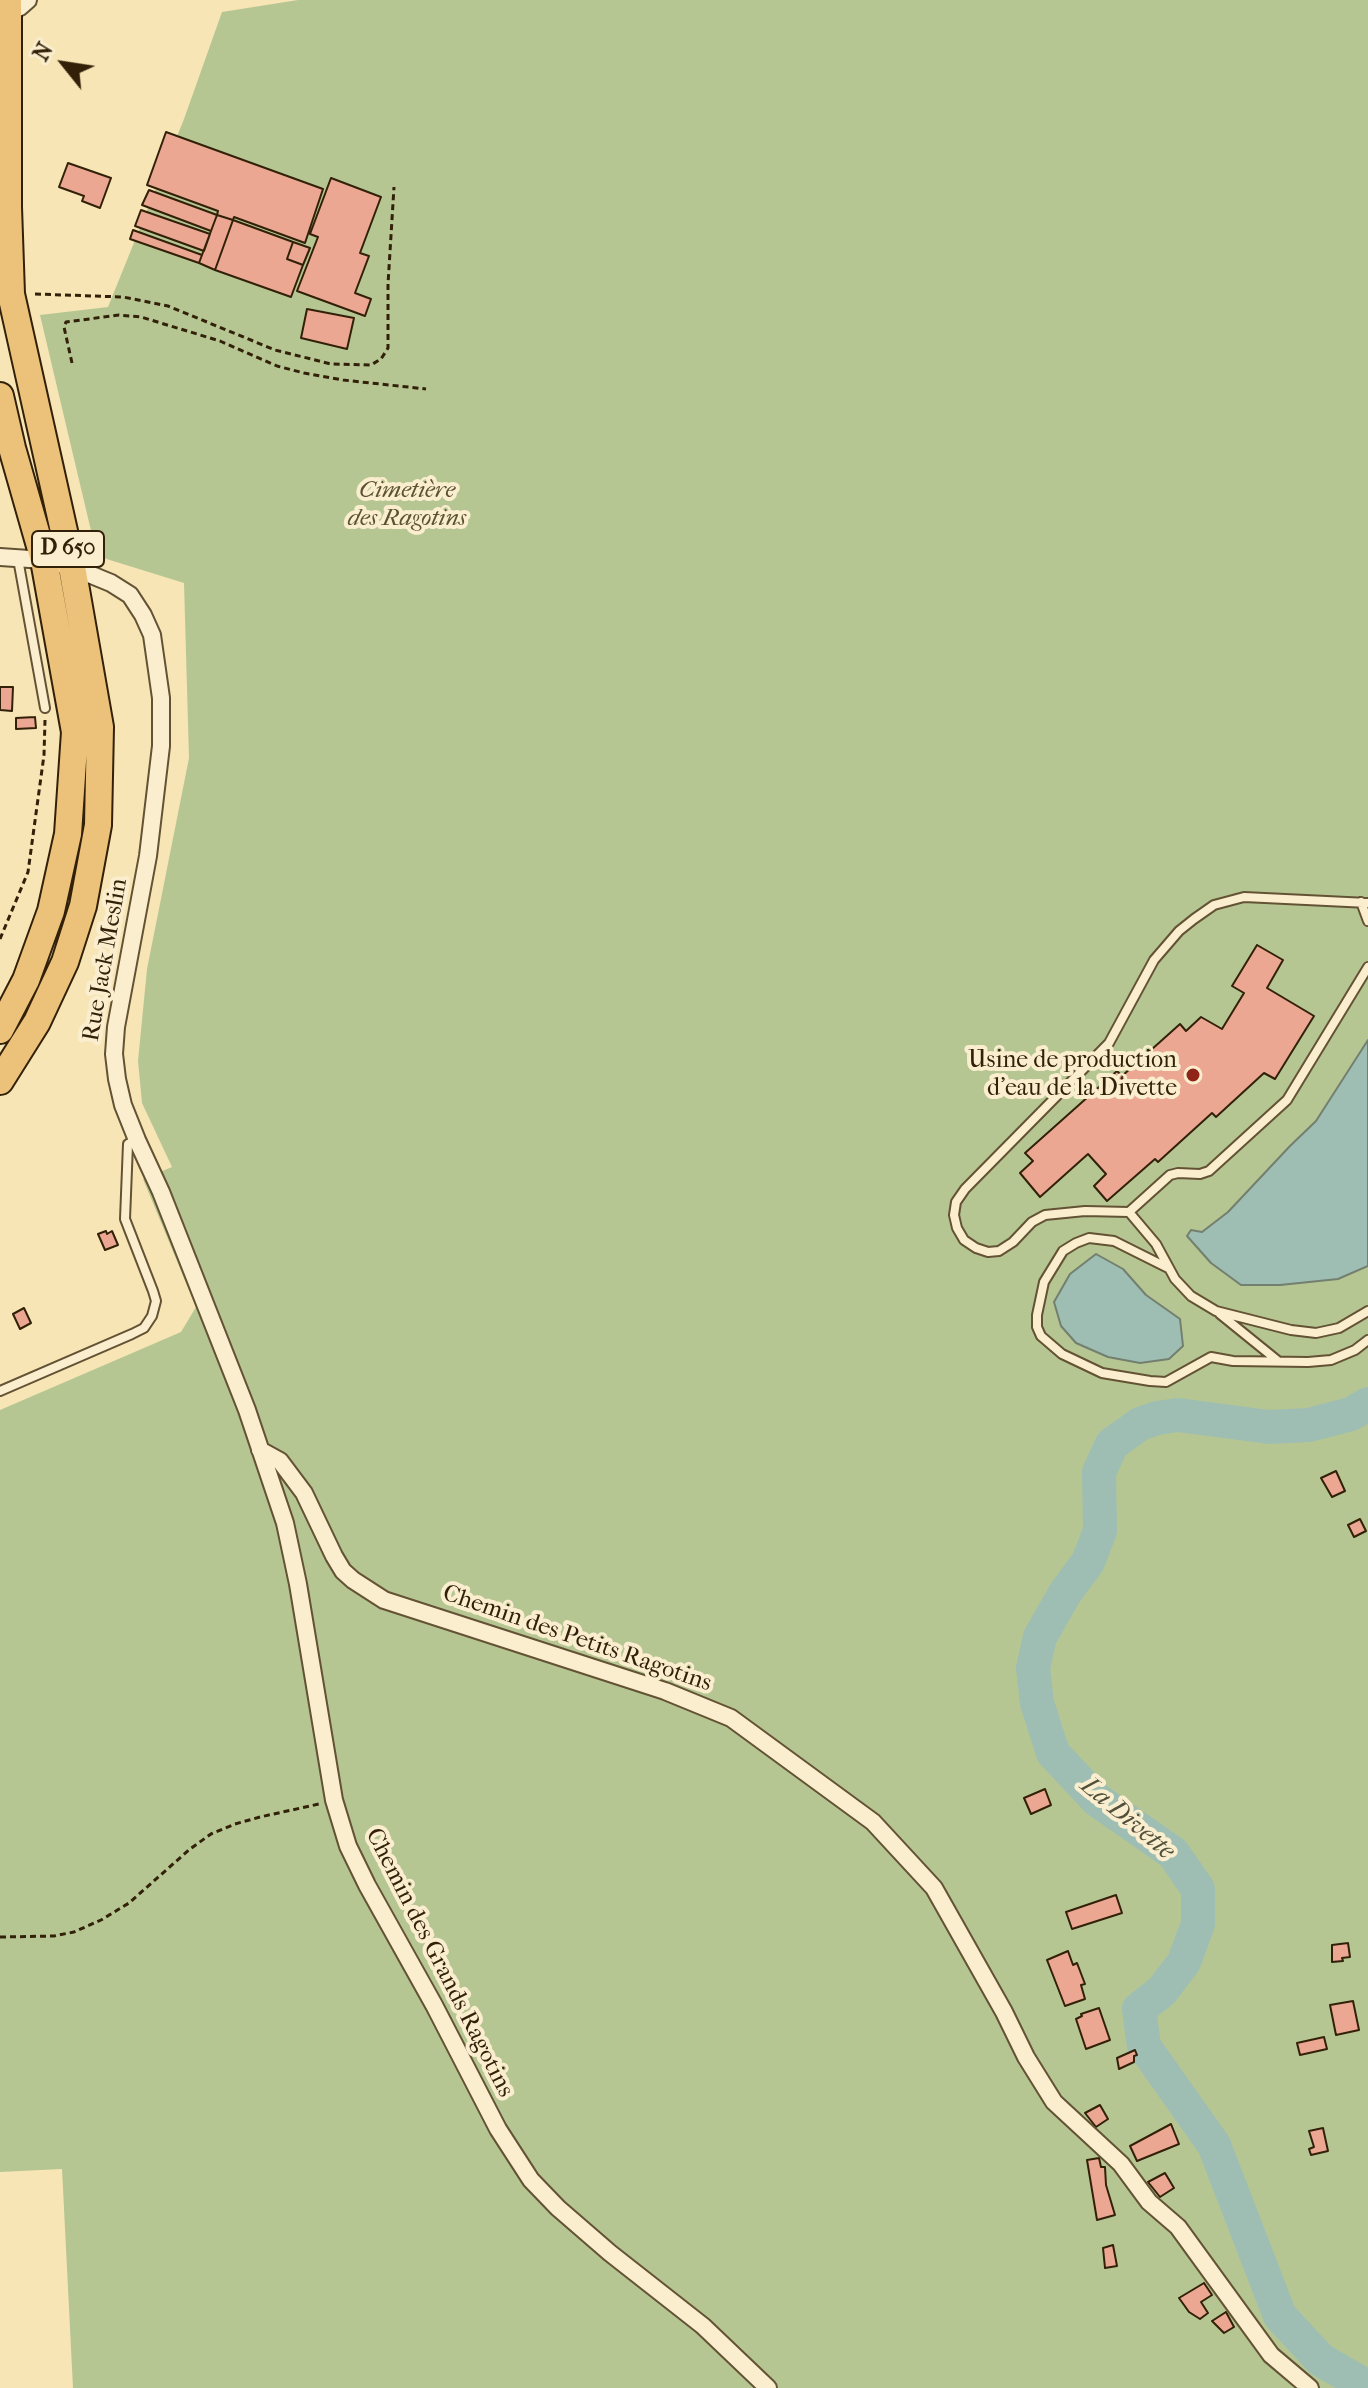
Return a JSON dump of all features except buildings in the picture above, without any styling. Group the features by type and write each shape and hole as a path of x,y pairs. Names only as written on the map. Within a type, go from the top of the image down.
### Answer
{"main road":[{"name":"D 650","path":"0,1081 37,1022 65,962 83,906 98,825 100,727 72,567 11,294 8,207 15,4"},
{"name":"D 650","path":"0,396 31,559 75,732 68,834 51,911 26,980 0,1030"}],"street":[{"name":"Rue Jack Meslin","path":"0,557 72,567 111,583 130,595 152,635 161,698 161,746 138,919 116,1027 114,1054 119,1091 137,1140 161,1192 260,1450"},
{"name":"Chemin des Grands Ragotins","path":"260,1450 292,1554 334,1800 348,1846 498,2129 531,2180 558,2208 703,2326 768,2388"},
{"name":"Chemin des Petits Ragotins","path":"260,1450 280,1461 304,1493 343,1571 384,1600 665,1691 731,1718 873,1822 934,1888 1026,2057 1054,2102 1121,2164 1149,2202 1178,2227 1271,2355 1310,2388"}],"lane":[{"path":"31,559 45,708"},
{"path":"1368,921 1366,901 1244,897 1214,905 1194,919 1154,960 1109,1043 965,1189 956,1202 954,1215 964,1240 988,1252 999,1251 1013,1242 1032,1222 1045,1215 1085,1211 1129,1212 1170,1175 1209,1171 1287,1100 1368,967"},
{"path":"0,1391 132,1334 144,1328 152,1316 156,1301 125,1219 128,1144 137,1140"},
{"path":"1129,1212 1156,1244 1175,1279 1191,1296 1216,1311 1279,1362"},
{"path":"1168,1268 1114,1241 1089,1238 1076,1243 1063,1251 1044,1282 1037,1315 1041,1336 1062,1354 1102,1373 1166,1382 1211,1357 1233,1361 1331,1360 1355,1350 1368,1340"},
{"path":"1216,1311 1291,1330 1316,1333 1339,1328 1368,1311"}],"path":[{"path":"11,294 123,297 168,306 275,350 331,364 371,365 381,359 388,348 394,187"},
{"path":"72,363 64,327 66,322 119,315 141,317 220,341 277,366 304,373 426,389"},
{"path":"0,939 28,872 44,755 45,708"},
{"path":"0,1937 54,1936 74,1932 129,1903 211,1834 260,1817 334,1800"}],"green space":[{"name":"Cimetière des Ragotins","path":"298,0 1368,0 1368,2388 73,2388 62,2169 0,2172 0,1410 181,1332 196,1307 143,1179 172,1167 142,1103 138,1061 147,969 189,758 184,583 97,556 40,315 108,307 184,119 222,12"}],"water":[{"path":"1368,1040 1368,1266 1338,1279 1280,1285 1241,1285 1211,1263 1187,1236 1191,1230 1202,1232 1228,1212 1316,1121"},
{"path":"1096,1254 1123,1269 1146,1295 1180,1319 1183,1346 1169,1359 1140,1363 1108,1357 1076,1343 1061,1326 1054,1302 1070,1274"}],"waterway":[{"name":"La Divette","path":"1368,1404 1351,1414 1309,1425 1269,1427 1178,1415 1157,1418 1140,1424 1112,1444 1099,1472 1100,1531 1088,1562 1065,1593 1040,1637 1033,1668 1037,1703 1053,1753 1097,1800 1173,1853 1198,1889 1198,1924 1184,1962 1162,1991 1139,2009 1144,2046 1214,2145 1280,2316 1321,2360 1368,2387"}],"place":[{"name":"Usine de production d'eau de la Divette","path":"1193,1075"}]}
